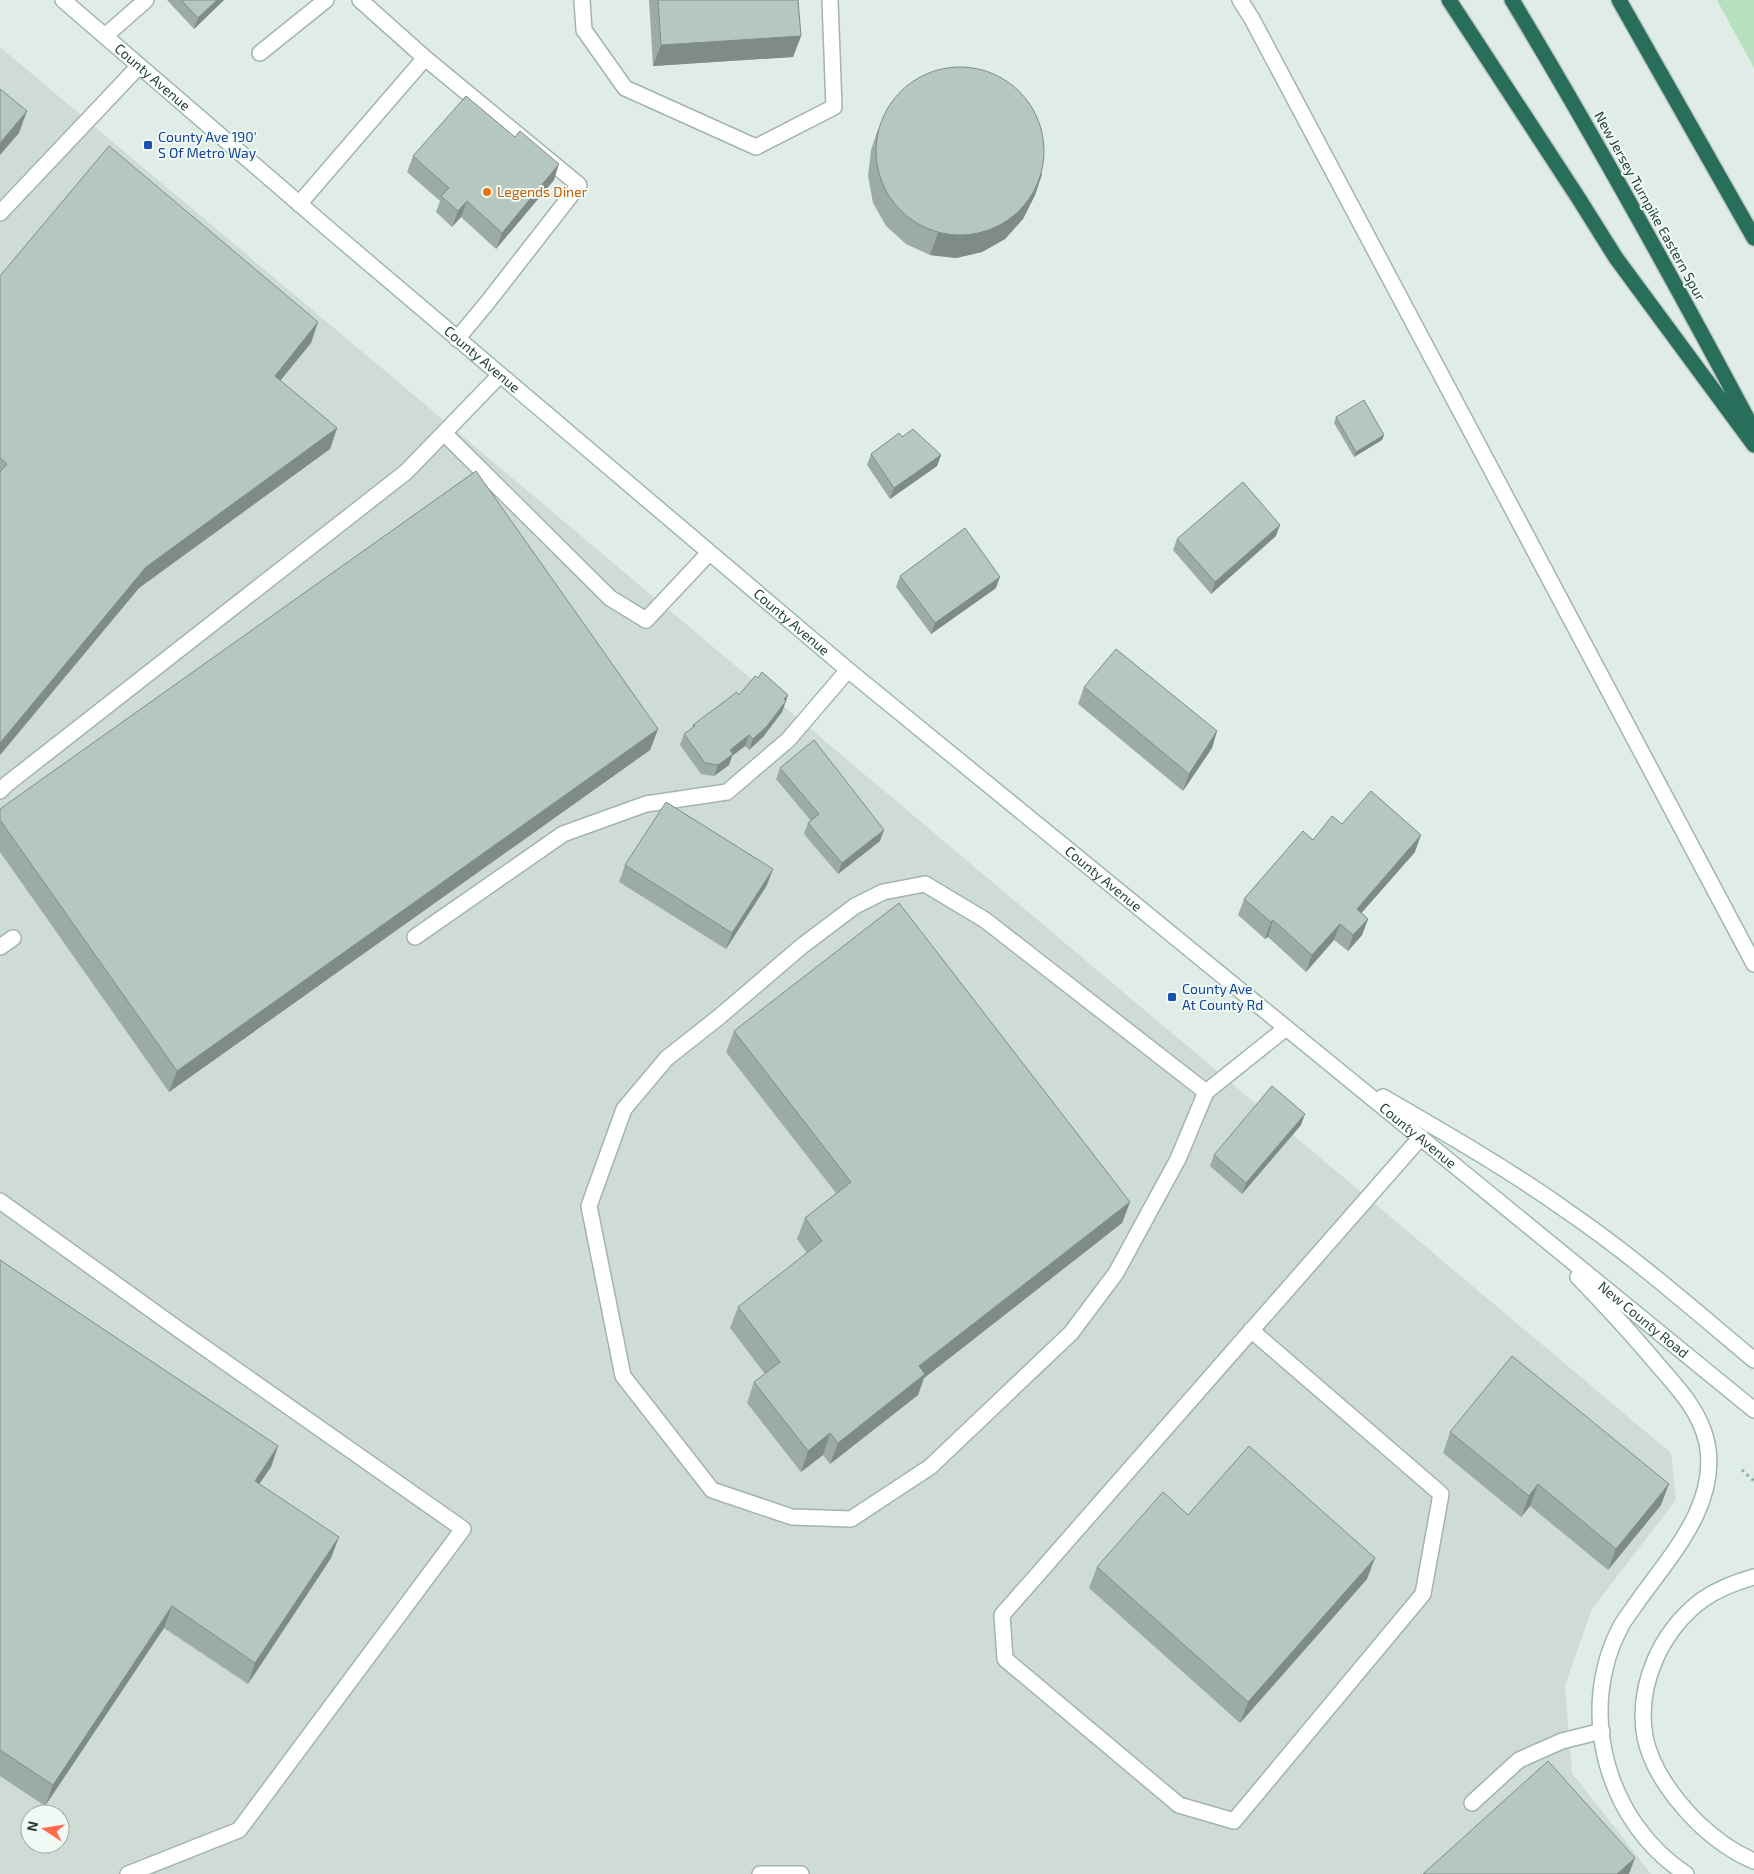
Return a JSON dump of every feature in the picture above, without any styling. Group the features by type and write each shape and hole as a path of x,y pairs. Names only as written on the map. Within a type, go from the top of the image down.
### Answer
{"highway":[{"path":"1449,0 1616,258 1754,445"},
{"name":"New Jersey Turnpike Eastern Spur","path":"1512,0 1596,142 1754,432"},
{"path":"1620,0 1754,238"}],"main road":[{"name":"County Avenue","path":"63,0 457,339 848,670 1532,1229"},
{"path":"105,36 146,0"},
{"path":"260,53 326,0"},
{"path":"360,0 425,58 579,185 487,304 457,339"},
{"path":"582,0 584,30 625,88 756,147 834,107 830,0"},
{"path":"1240,0 1257,28 1754,964"},
{"path":"299,204 425,58"},
{"path":"0,213 139,66"},
{"path":"0,791 406,472 500,375"},
{"path":"444,432 610,598 646,620 709,552"},
{"path":"415,937 563,834 646,804 727,792 788,740 848,670"},
{"path":"1206,1092 985,920 925,884 883,892 855,906 802,946 719,1017 667,1058 624,1109 589,1206 623,1376 712,1490 792,1517 851,1519 930,1468 1071,1333 1116,1273 1178,1158 1206,1092 1286,1028"},
{"path":"0,947 13,938"},
{"path":"1340,1072 1496,1163 1568,1211 1627,1255 1754,1360"},
{"path":"1251,1330 1441,1494 1423,1594 1234,1821 1179,1805 1004,1660 1002,1615 1251,1330 1420,1137"},
{"path":"0,1201 462,1529 238,1830 128,1874"},
{"path":"1532,1229 1628,1329 1683,1394 1700,1421 1709,1456 1708,1477 1703,1499 1694,1521 1622,1624 1608,1658 1602,1690 1602,1731 1607,1769 1618,1794 1641,1834 1677,1872"},
{"name":"New County Road","path":"1532,1229 1754,1410"},
{"path":"1754,1577 1725,1587 1703,1600 1685,1616 1670,1635 1659,1650 1651,1668 1646,1686 1643,1720 1649,1751 1673,1796 1714,1837 1754,1861"},
{"path":"1472,1803 1519,1760 1562,1741 1602,1731"},
{"path":"760,1874 801,1874"}],"path":[{"path":"1742,1470 1754,1482"}],"shaded area":[{"path":"0,47 1671,1453 1676,1500 1592,1609 1565,1685 1572,1773 1651,1874 0,1874"}],"green space":[{"path":"1717,0 1754,0 1754,68"}],"building":[{"path":"181,0 217,0 198,18"},
{"path":"658,0 798,0 801,36 661,45"},
{"path":"968,67 992,73 1020,91 1038,119 1043,135 1043,167 1038,183 1020,211 1007,221 984,232 952,235 928,229 900,211 890,198 879,175 876,143 882,119 900,91 913,81 936,70"},
{"path":"0,89 27,111 0,143"},
{"name":"Legends Diner","path":"466,96 515,137 520,131 559,164 502,233 467,201 458,211 441,196 449,188 413,156"},
{"path":"109,146 318,322 275,376 337,428 146,567 0,743 0,472 7,464 0,458 0,276"},
{"path":"1364,400 1384,435 1356,452 1336,417"},
{"path":"913,429 941,455 894,488 871,454 899,433 902,437"},
{"path":"476,471 658,729 177,1071 0,820 0,809"},
{"path":"1243,482 1280,525 1215,582 1177,539"},
{"path":"965,528 1000,577 935,623 900,576"},
{"path":"1116,649 1217,731 1189,774 1084,687"},
{"path":"762,672 788,695 784,699 786,701 767,726 753,739 749,735 730,750 733,754 718,765 705,763 684,734 737,692 739,695 755,676 758,678"},
{"path":"814,740 884,830 842,863 808,823 819,814 780,768"},
{"path":"1371,791 1421,835 1357,909 1368,919 1353,935 1340,924 1312,955 1273,920 1271,922 1244,899 1303,831 1313,840 1332,816 1342,824"},
{"path":"666,802 773,869 732,933 625,865"},
{"path":"899,903 1130,1202 919,1366 925,1374 838,1443 830,1433 808,1451 754,1382 780,1362 738,1307 822,1241 805,1218 851,1182 734,1031"},
{"path":"1272,1086 1305,1114 1246,1183 1214,1155"},
{"path":"0,1260 278,1446 255,1481 339,1537 255,1663 172,1606 53,1785 0,1750"},
{"path":"1512,1356 1669,1484 1616,1549 1538,1484 1529,1496 1450,1432"},
{"path":"1249,1446 1375,1558 1248,1702 1097,1567 1163,1492 1188,1515"},
{"path":"1548,1761 1635,1858 1617,1874 1423,1874"}],"place":[{"name":"County Ave 190' S Of Metro Way","path":"148,145"},
{"name":"Legends Diner","path":"487,192"},
{"name":"County Ave At County Rd","path":"1172,997"}]}
